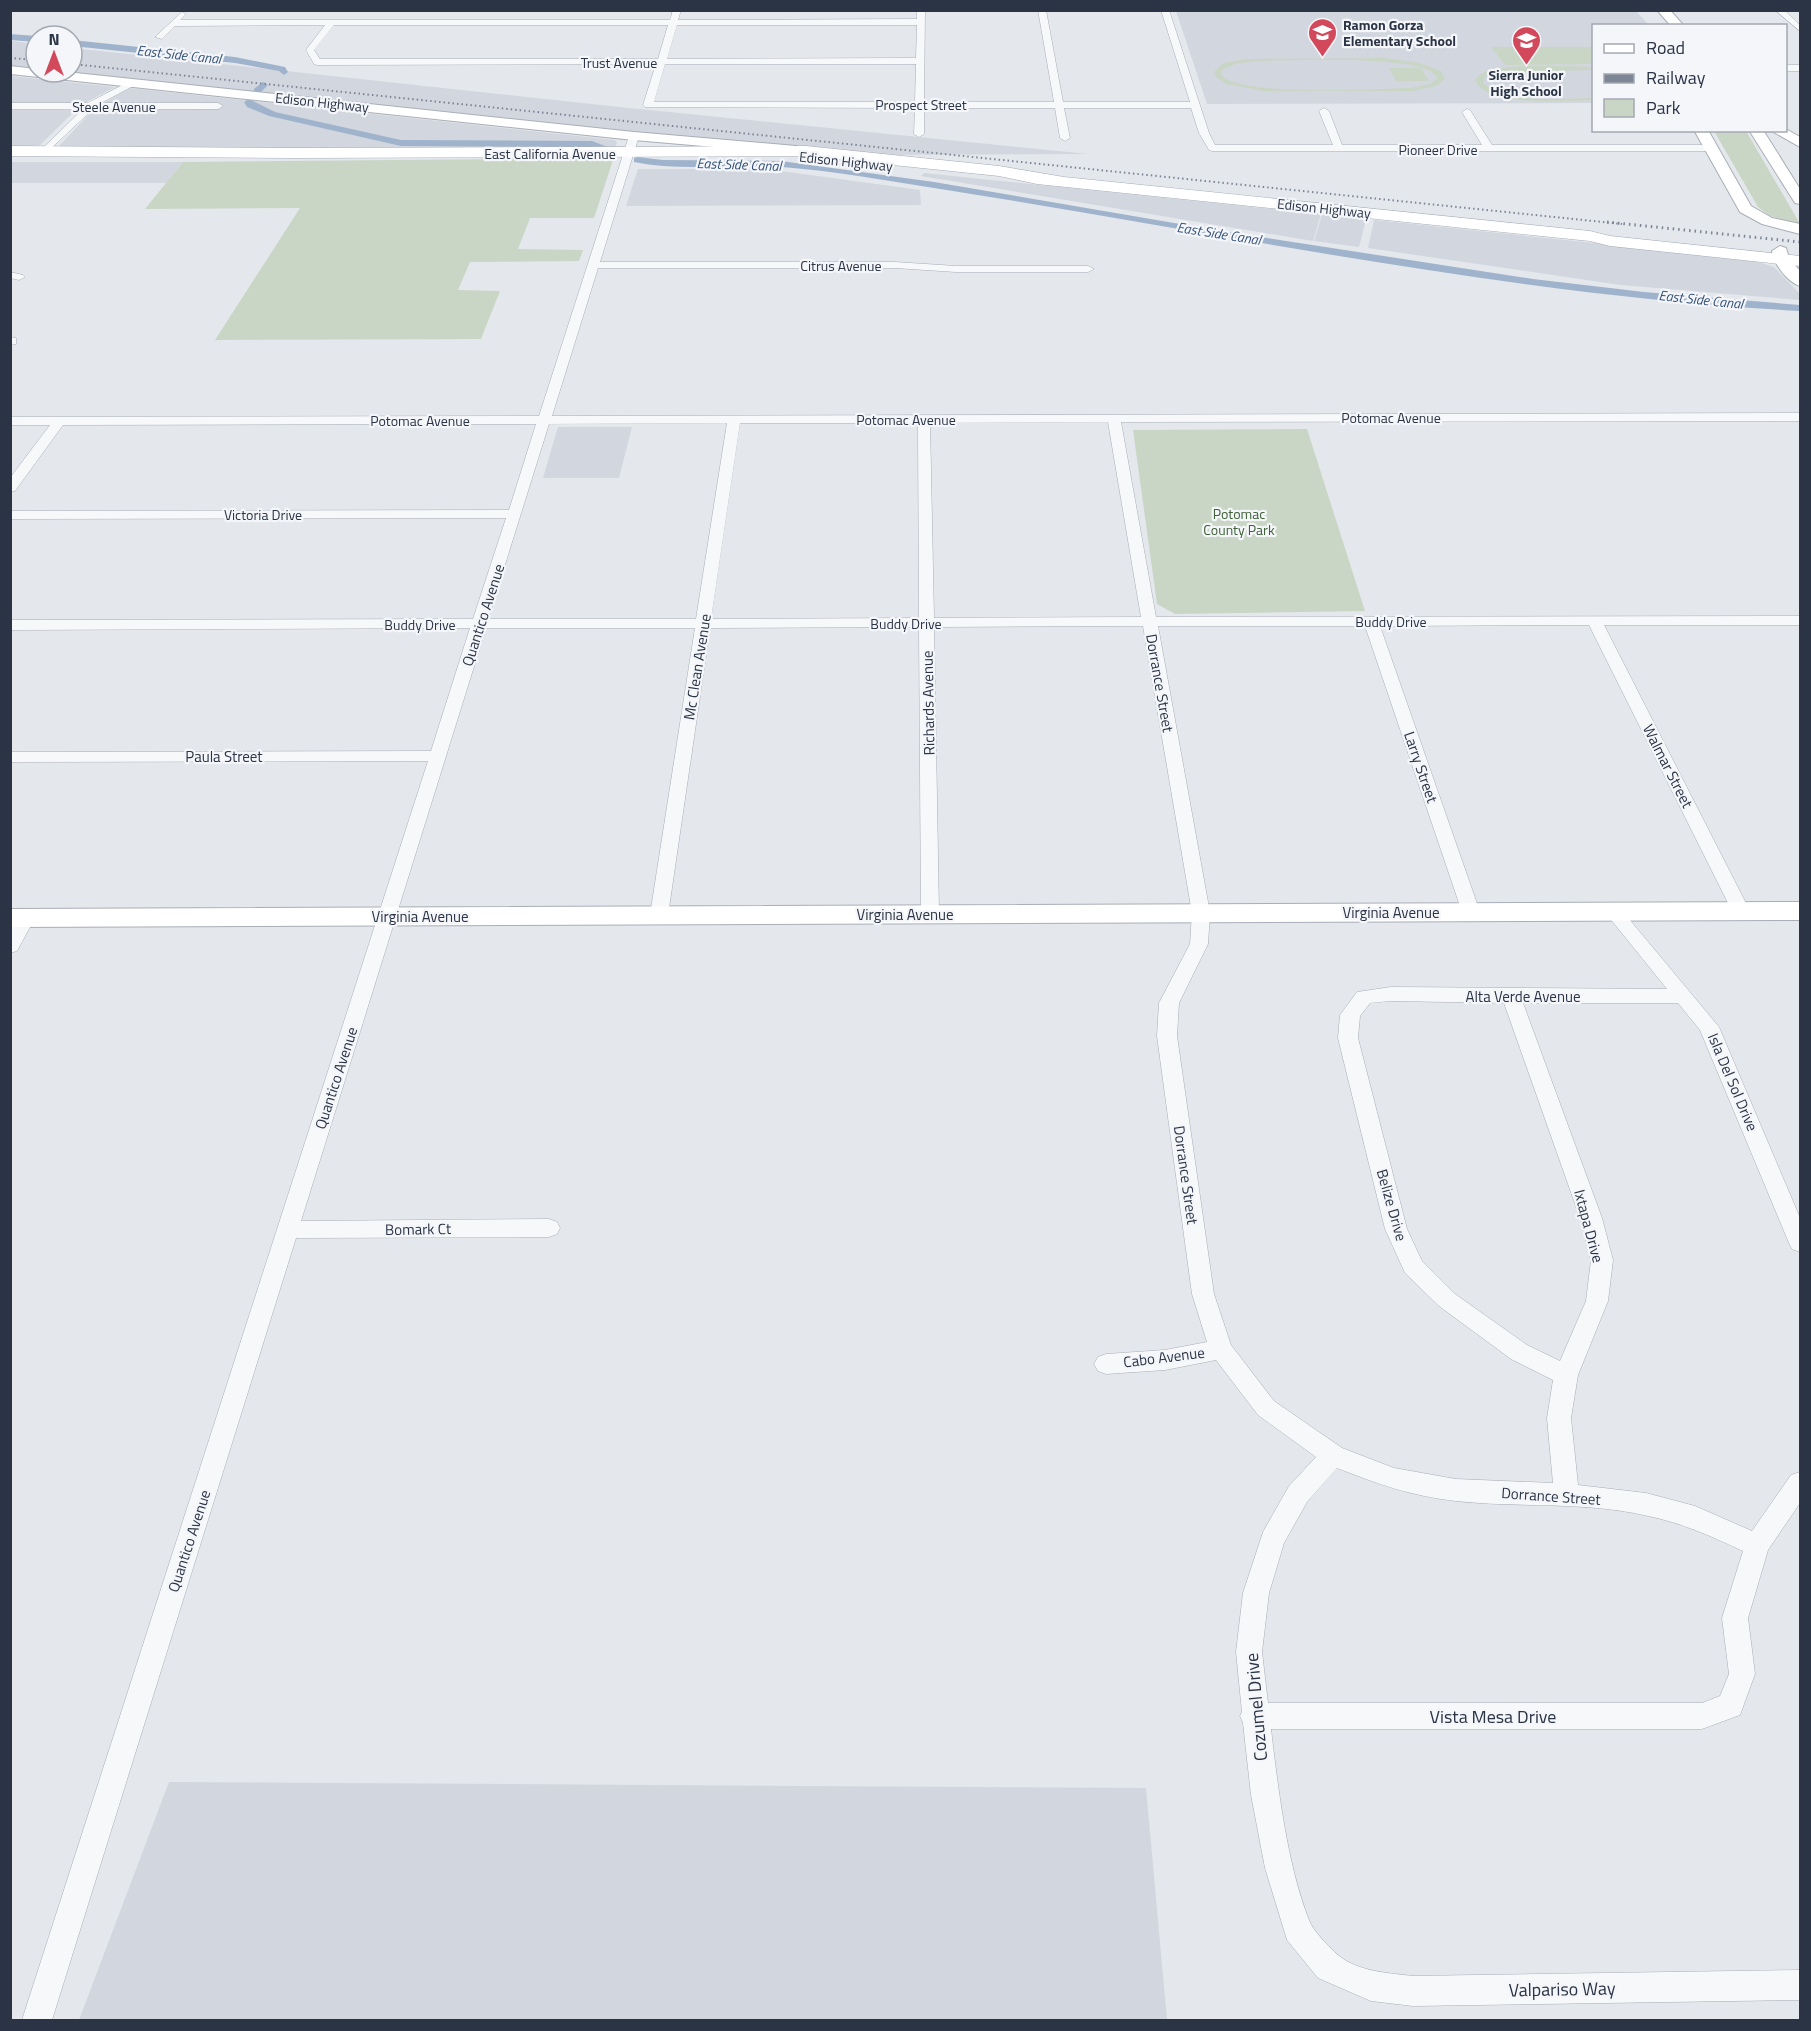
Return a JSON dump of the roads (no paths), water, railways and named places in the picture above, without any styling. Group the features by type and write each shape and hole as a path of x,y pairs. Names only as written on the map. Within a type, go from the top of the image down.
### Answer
{"main road":[{"path":"1649,10 1662,24"},
{"path":"1663,10 1676,24"},
{"name":"Edison Highway","path":"10,70 632,144 806,151 999,171 1058,180"},
{"path":"1702,132 1745,209 1767,221 1800,229"},
{"path":"1757,132 1800,200"},
{"path":"1777,132 1800,176"},
{"path":"1778,132 1799,151"},
{"name":"East California Avenue","path":"10,155 183,158 632,144 774,153 806,151"},
{"name":"East California Avenue","path":"10,155 45,151 294,153"},
{"name":"Edison Highway","path":"774,153 994,176 1058,180 1590,236 1610,241 1780,255 1800,253"},
{"path":"1780,255 1800,281"},
{"name":"Edison Highway","path":"1780,255 1800,261"},
{"name":"Virginia Avenue","path":"18,918 1800,911"}],"street":[{"path":"159,37 185,10"},
{"path":"661,62 677,10"},
{"path":"919,134 921,10"},
{"path":"1042,10 1065,138"},
{"path":"1165,10 1195,105"},
{"path":"1779,10 1800,29"},
{"path":"173,23 921,22"},
{"name":"Trust Avenue","path":"331,23 310,50 317,62 921,61"},
{"name":"Prospect Street","path":"661,62 648,105 1195,105"},
{"path":"45,151 91,106 132,83"},
{"name":"Pioneer Drive","path":"1195,105 1212,148 1489,148 1634,144 1711,148"},
{"name":"Steele Avenue","path":"10,106 218,106"},
{"path":"1324,111 1340,149"},
{"path":"1467,112 1489,148"},
{"name":"Quantico Avenue","path":"37,2020 632,144"},
{"name":"Citrus Avenue","path":"594,266 895,265 956,269 1088,269"},
{"name":"Potomac Avenue","path":"10,421 1800,417"},
{"name":"Richards Avenue","path":"924,419 930,914"},
{"name":"Dorrance Street","path":"1114,419 1201,913 1199,944 1169,1003 1167,1036 1203,1294 1221,1349 1266,1407 1333,1455 1393,1479 1456,1490 1567,1495 1646,1504 1695,1517 1757,1545"},
{"name":"Mc Clean Avenue","path":"659,915 734,420"},
{"path":"10,488 59,421"},
{"name":"Victoria Drive","path":"10,515 515,514"},
{"name":"Buddy Drive","path":"10,625 1800,620"},
{"name":"Larry Street","path":"1371,621 1471,912"},
{"name":"Walmar Street","path":"1594,621 1741,911"},
{"name":"Paula Street","path":"10,757 438,756"},
{"name":"Isla Del Sol Drive","path":"1613,911 1709,1027 1800,1243"},
{"path":"10,947 18,918"},
{"name":"Alta Verde Avenue","path":"1364,997 1391,994 1683,996"},
{"name":"Ixtapa Drive","path":"1511,996 1591,1218 1602,1260 1598,1301 1566,1375 1559,1418 1560,1456 1567,1495"},
{"name":"Belize Drive","path":"1364,997 1350,1015 1348,1038 1396,1229 1413,1266 1447,1300 1474,1320 1519,1352 1566,1375"},
{"name":"Bomark Ct","path":"288,1230 549,1228"},
{"name":"Cabo Avenue","path":"1106,1364 1165,1360 1221,1349"},
{"name":"Cozumel Drive","path":"1329,1967 1297,1930 1280,1868 1265,1795 1254,1716 1249,1652 1256,1593 1272,1540 1298,1494 1333,1455"},
{"path":"1757,1545 1800,1483"},
{"name":"Vista Mesa Drive","path":"1254,1716 1702,1716 1730,1706 1742,1674 1735,1618 1757,1545"},
{"name":"Valpariso Way","path":"1329,1967 1371,1986 1413,1991 1800,1985"}],"waterway":[{"name":"East Side Canal","path":"10,37 24,38"},
{"name":"East Side Canal","path":"84,44 235,60 282,69 284,72"},
{"name":"East Side Canal","path":"257,91 263,85"},
{"name":"East Side Canal","path":"249,102 250,105 272,114 401,143 592,144 608,149"},
{"name":"East Side Canal","path":"638,160 663,163 781,164 934,185 1215,233 1533,282 1644,295 1800,308"}],"railway":[{"path":"10,58 24,59"},
{"path":"84,65 1622,224"},
{"path":"1607,222 1800,242"}],"place":[{"name":"Ramon Gorza Elementary School","path":"1322,58"},
{"name":"Sierra Junior High School","path":"1526,66"}],"park label":[{"name":"Potomac County Park","path":"1239,522"}]}
